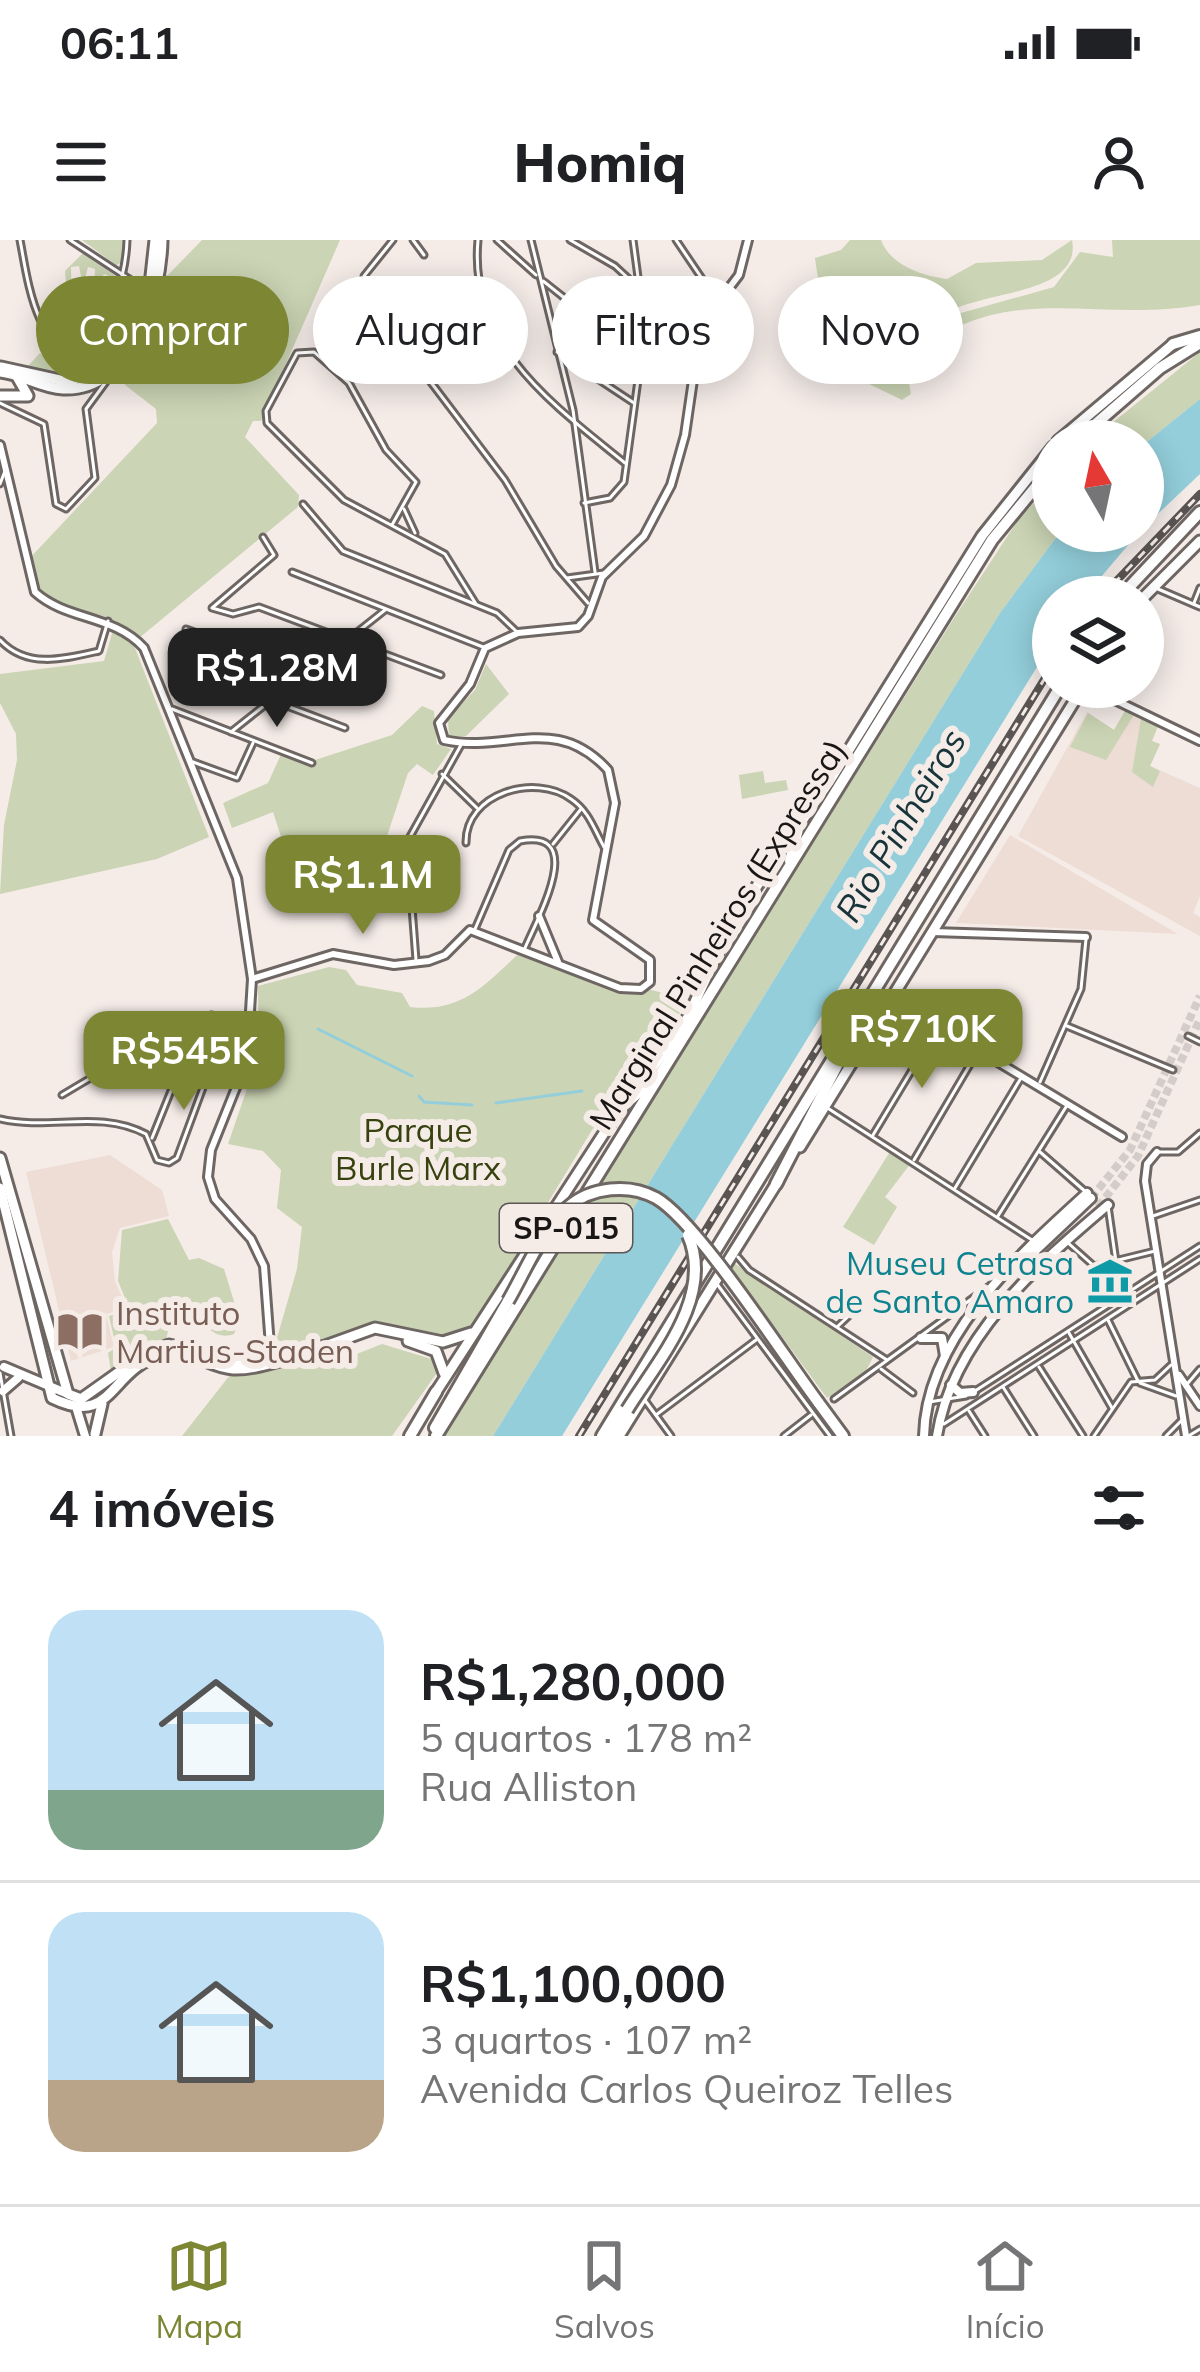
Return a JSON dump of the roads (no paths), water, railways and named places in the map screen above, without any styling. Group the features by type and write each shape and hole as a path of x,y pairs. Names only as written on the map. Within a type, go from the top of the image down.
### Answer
{"highway":[{"path":"1173,344 1200,340"},
{"path":"1100,420 1200,340"},
{"name":"Marginal Pinheiros (Expressa)","path":"434,1436 992,540 1032,491"},
{"path":"1140,576 1200,512"},
{"path":"610,1436 1047,708"},
{"path":"786,874 798,829"},
{"path":"776,1184 841,1059 843,1043"},
{"path":"616,1112 667,1066"},
{"path":"434,1436 452,1392 566,1208 592,1193 623,1189 656,1198 680,1219 832,1430 843,1436"},
{"path":"610,1436 695,1290 694,1252 680,1219"},
{"path":"410,1436 436,1392"}],"main road":[{"path":"153,276 159,240"},
{"path":"1084,420 1173,344"},
{"path":"0,358 36,378"},
{"path":"0,370 36,376"},
{"path":"0,399 26,398 27,388 18,372"},
{"path":"54,384 69,389 83,384"},
{"path":"436,1392 616,1112 665,1054 732,922 798,829 982,536 1032,474"},
{"path":"1163,576 1200,541"},
{"path":"610,1436 643,1397 716,1283 1073,708"},
{"path":"0,1158 45,1344 91,1435"},
{"path":"924,1436 927,1402 944,1358 1009,1269 1089,1195"},
{"path":"995,1286 1089,1195"},
{"path":"938,1432 951,1385 1005,1306 1103,1206"},
{"path":"1022,1287 1052,1250 1103,1206"},
{"path":"995,1286 1006,1296 1005,1306"},
{"path":"939,1324 944,1358"},
{"path":"91,1435 90,1409 101,1396 143,1355 169,1345 231,1361 382,1328 449,1342 480,1325"},
{"path":"79,1405 101,1396 139,1365 176,1352 237,1369 381,1334 448,1353 449,1342"},
{"path":"922,1338 942,1338"},
{"path":"45,1344 48,1387"},
{"path":"436,1351 445,1368 436,1392"},
{"path":"1,1368 68,1394"},
{"path":"1,1368 90,1409"},
{"path":"3,1391 18,1378"},
{"path":"951,1385 960,1393 973,1392"},
{"path":"91,1435 101,1396"}],"street":[{"path":"20,240 46,330 65,349 92,344 122,274 127,240"},
{"path":"70,240 126,276"},
{"path":"393,240 364,276 364,294 506,481 537,538 566,578 592,606"},
{"path":"413,240 424,255"},
{"path":"478,240 483,291 510,353 537,393 627,464"},
{"path":"497,240 552,288"},
{"path":"531,240 552,334"},
{"path":"570,240 626,276"},
{"path":"633,240 640,276"},
{"path":"676,240 700,276"},
{"path":"738,276 748,240"},
{"path":"392,524 416,482 386,450 362,401 321,357 305,349 296,352 266,411 268,423 344,500 392,524 416,534 456,566 476,604"},
{"path":"0,399 44,424 56,504 66,509 95,478 86,409 105,384"},
{"path":"565,384 575,421 582,504 595,572"},
{"path":"605,384 635,404"},
{"path":"582,504 615,495 627,464 637,384"},
{"path":"474,931 629,990 650,982 650,960 640,949 593,920 615,803 610,774 581,745 548,736 462,744 444,740 440,717 470,684 485,648 518,633 573,630 592,606 600,582 644,536 670,485 686,435 693,384"},
{"path":"0,445 35,592 51,604 108,621 139,643 237,878 252,979 245,1070 216,1135 208,1178 215,1199 250,1239 264,1266 272,1352"},
{"path":"0,484 6,469"},
{"path":"303,504 343,550 502,616 518,633"},
{"path":"404,508 416,534"},
{"path":"263,537 274,555 212,608 236,614 248,606 441,674"},
{"path":"292,572 485,648"},
{"path":"566,578 606,573"},
{"path":"580,574 600,582"},
{"path":"1193,604 1200,588"},
{"path":"1164,591 1200,608"},
{"path":"231,732 387,609"},
{"path":"0,640 16,655 34,659 99,651 108,621"},
{"path":"345,728 202,673 186,628 194,627 374,696"},
{"path":"170,708 312,763"},
{"path":"1130,708 1200,741"},
{"path":"192,762 237,778 254,742"},
{"path":"416,963 407,842 441,773 462,744"},
{"path":"441,773 477,808"},
{"path":"466,843 477,808 505,792 526,790 557,792 582,808 605,848"},
{"path":"551,847 582,808"},
{"path":"252,979 333,954 394,965 440,958 474,931 512,847 532,838 551,847"},
{"path":"298,850 407,842"},
{"path":"523,951 556,869 551,847"},
{"path":"539,916 545,942 560,965"},
{"path":"933,932 1086,938 1082,989 1038,1086"},
{"path":"892,998 1122,1137"},
{"path":"62,1095 104,1070 146,1031 205,1016 221,1019 228,1027 229,1054 204,1085 177,1158 170,1163 157,1160 152,1140 179,1071"},
{"path":"1066,1025 1173,1070"},
{"path":"872,1136 938,1026"},
{"path":"1187,1036 1200,1042"},
{"path":"913,1162 978,1051"},
{"path":"954,1189 1022,1076"},
{"path":"997,1217 1068,1104"},
{"path":"825,1107 1034,1241"},
{"path":"0,1119 111,1121 152,1140"},
{"path":"1200,1132 1178,1152 1157,1152 1147,1164 1144,1181 1187,1436 1200,1429"},
{"path":"1039,1150 1089,1195"},
{"path":"1151,1217 1200,1200"},
{"path":"1103,1206 1116,1262"},
{"path":"1066,1241 1094,1266 1156,1250"},
{"path":"927,1402 944,1402 973,1392 1200,1246"},
{"path":"735,1252 749,1270 889,1361"},
{"path":"938,1432 1200,1259"},
{"path":"716,1283 813,1414 832,1430"},
{"path":"834,1399 995,1286"},
{"path":"837,1327 854,1311"},
{"path":"1108,1319 1139,1382 1198,1402"},
{"path":"1067,1330 1113,1409"},
{"path":"656,1415 758,1339"},
{"path":"1094,1436 1131,1382 1154,1379 1175,1362"},
{"path":"1038,1365 1083,1436"},
{"path":"1,1368 10,1436"},
{"path":"879,1368 913,1393"},
{"path":"1187,1385 1200,1370"},
{"path":"1176,1372 1198,1402"},
{"path":"1153,1390 1154,1379"},
{"path":"1003,1387 1034,1436"},
{"path":"643,1397 671,1436"},
{"path":"968,1409 985,1436"},
{"path":"784,1436 813,1414"},
{"path":"1166,1436 1184,1419"}],"water":[{"path":"1200,399 1200,474 1164,508 1164,428"},
{"name":"Rio Pinheiros","path":"1045,552 1122,552 1102,576 1032,576 1032,675 562,1436 493,1436 1000,613"}],"waterway":[{"path":"318,1029 412,1076"},
{"path":"496,1103 582,1091"},
{"path":"419,1096 424,1102 472,1105"}],"tunnel":[{"path":"1091,1198 1130,1150 1200,996"},
{"path":"1098,1207 1138,1156 1200,1019"}],"railway":[{"path":"1121,576 1200,494"},
{"path":"579,1436 1032,699"}],"place":[{"name":"Museu Cetrasa de Santo Amaro","path":"1110,1281"},
{"name":"Instituto Martius-Staden","path":"80,1331"}],"park label":[{"name":"Parque Burle Marx","path":"418,1148"}]}
